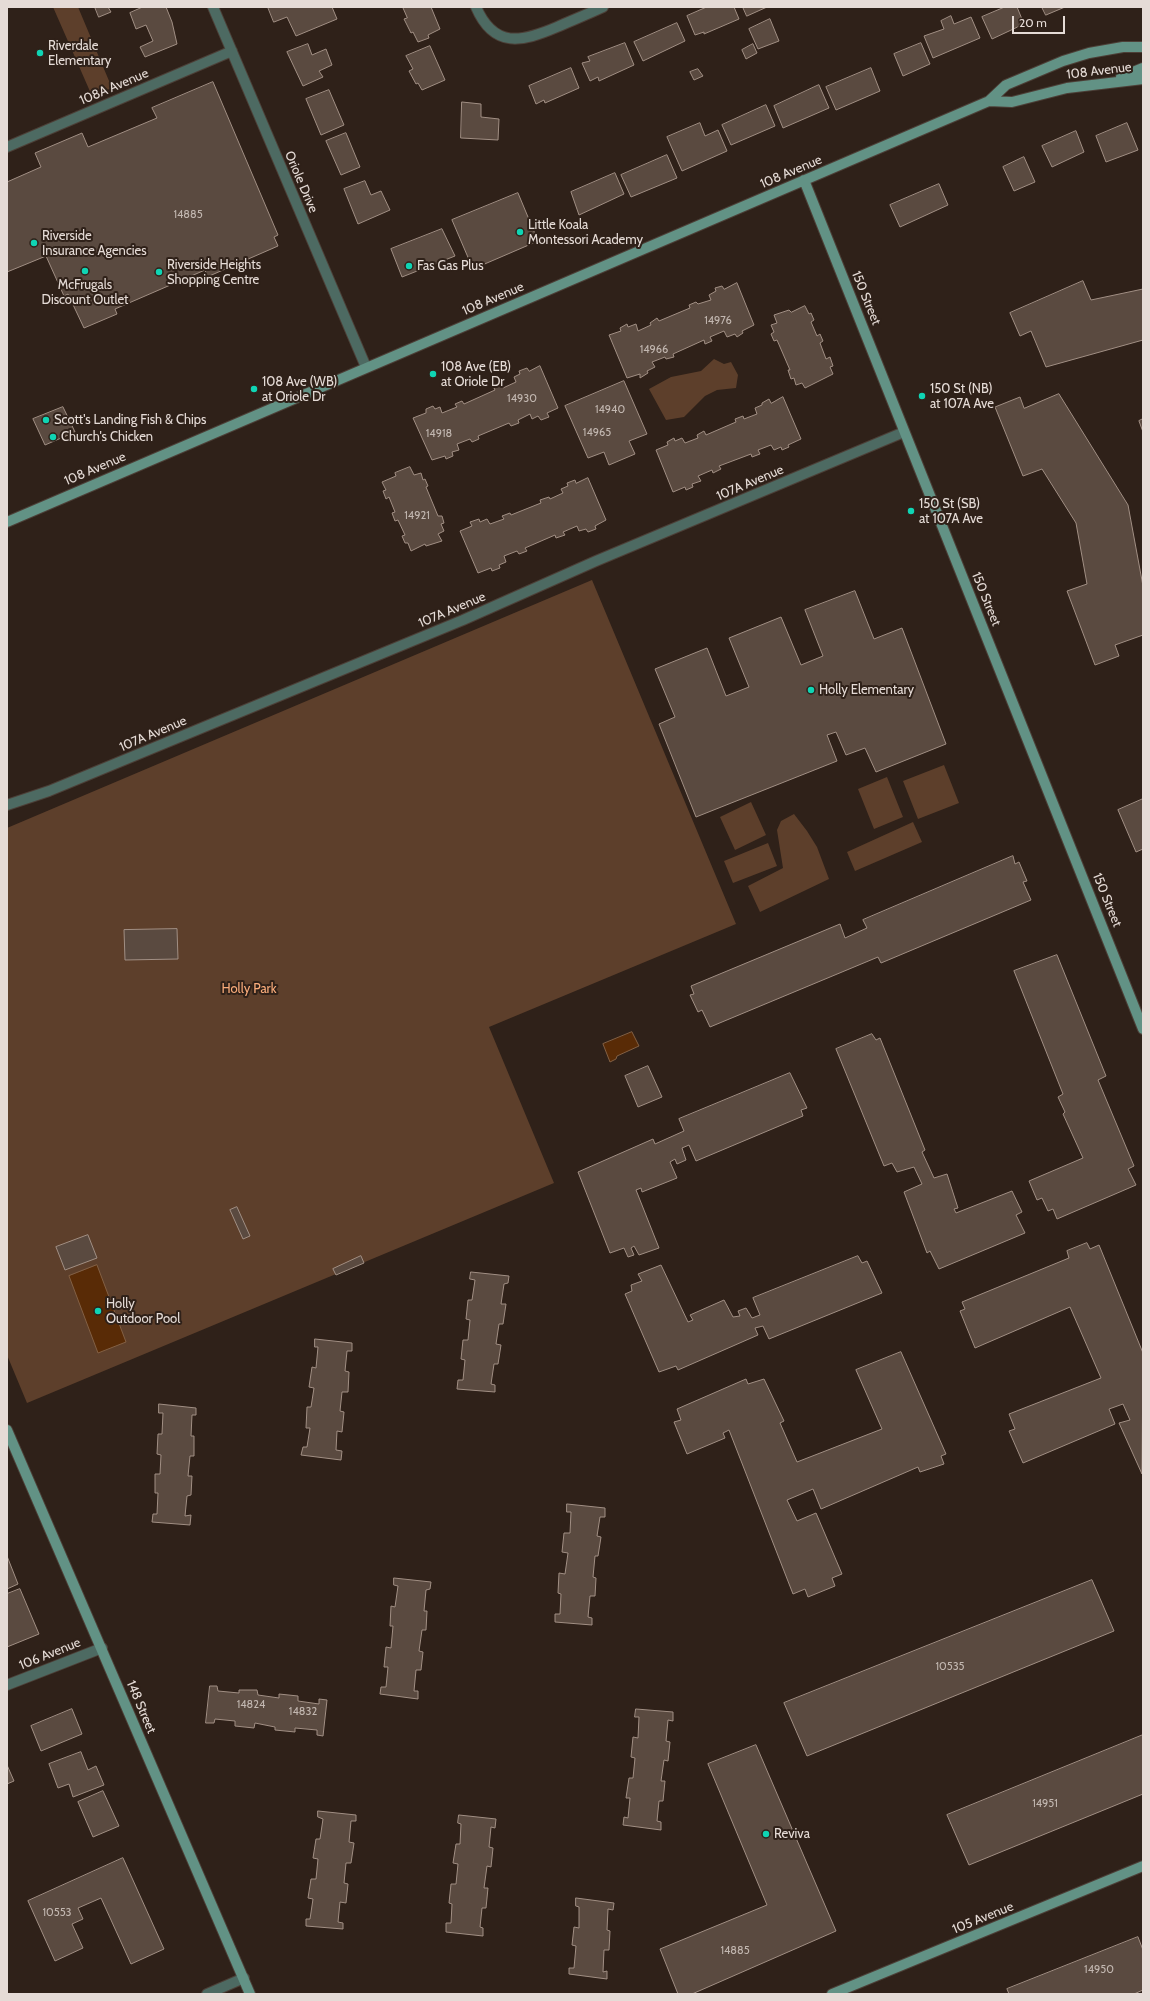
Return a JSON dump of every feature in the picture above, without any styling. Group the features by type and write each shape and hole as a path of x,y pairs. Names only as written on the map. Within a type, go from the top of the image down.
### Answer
{"main road":[{"name":"108 Avenue","path":"7,522 989,101 1006,85 1063,61 1089,53 1123,47 1143,47"},
{"path":"1110,82 1143,68"},
{"name":"108 Avenue","path":"989,101 1012,102 1067,88 1143,79"},
{"name":"150 Street","path":"804,180 844,276 904,432 1143,1029"},
{"name":"148 Street","path":"7,1430 250,1994"},
{"name":"105 Avenue","path":"832,1994 1143,1866"}],"street":[{"name":"Oriole Drive","path":"213,7 366,367"},
{"path":"476,7 480,16 491,31 506,39 521,40 537,35 603,7"},
{"name":"108A Avenue","path":"7,147 232,51"},
{"name":"107A Avenue","path":"7,805 49,791 456,623 596,560 904,432"},
{"name":"106 Avenue","path":"7,1685 102,1648"},
{"path":"206,1994 244,1978"}],"green space":[{"path":"53,7 78,7 112,88 92,96"},
{"path":"714,359 724,364 731,362 738,375 736,388 717,390 705,396 684,417 666,420 649,389 671,377 701,371"},
{"name":"Holly Park","path":"592,580 736,924 489,1027 554,1183 27,1403 7,1355 7,828"},
{"path":"944,765 959,803 918,819 903,781"},
{"path":"887,777 903,817 874,829 858,789"},
{"path":"751,802 766,835 735,850 720,817"},
{"path":"794,814 817,847 829,879 760,912 748,886 783,868 777,830 781,821"},
{"path":"913,822 922,842 855,871 847,852"},
{"path":"768,843 777,866 733,883 724,861"}],"shaded area":[{"path":"632,1032 639,1046 617,1056 616,1059 610,1062 603,1044"},
{"path":"97,1265 126,1342 98,1353 69,1276"}],"building":[{"path":"95,7 108,7 111,12 99,17"},
{"path":"143,7 166,7 172,22 177,44 145,57 140,47 153,41 146,25 136,29 130,13"},
{"path":"268,7 332,7 337,19 296,36 287,17 274,22"},
{"path":"403,7 431,7 440,29 428,35 429,38 418,42 413,32 411,33 404,19 407,18"},
{"path":"707,7 734,7 739,19 704,34 704,32 695,35 687,16"},
{"path":"743,7 767,7 747,16"},
{"path":"1005,7 1017,7 1024,24 992,39 982,17"},
{"path":"1042,7 1065,7 1046,15"},
{"path":"951,16 954,24 971,17 980,38 933,58 924,36 944,29 941,21"},
{"path":"770,19 779,41 758,49 749,29"},
{"path":"677,23 685,41 643,61 634,42"},
{"path":"625,43 634,65 599,81 598,77 590,81 582,63 590,61 588,57"},
{"path":"921,43 930,64 903,76 894,54"},
{"path":"308,44 312,55 326,49 332,65 319,71 323,77 303,86 287,52"},
{"path":"753,44 757,53 746,59 742,50"},
{"path":"430,46 445,80 422,90 418,83 416,84 409,71 413,69 406,56"},
{"path":"571,68 579,88 545,103 544,100 536,104 529,86"},
{"path":"871,68 880,91 836,110 826,87"},
{"path":"698,69 703,76 694,80 690,72"},
{"path":"213,82 278,235 274,237 278,246 207,277 205,270 115,309 117,314 84,328 68,294 64,296 46,256 7,272 7,182 41,167 35,153 82,133 88,147 157,118 152,108"},
{"path":"819,85 829,108 783,128 774,106"},
{"path":"329,90 344,125 321,135 306,99"},
{"path":"462,102 481,104 481,117 499,119 498,140 461,138"},
{"path":"766,105 775,126 731,145 722,125"},
{"path":"700,123 705,136 718,130 727,151 682,171 667,137"},
{"path":"1127,123 1138,150 1106,162 1096,136"},
{"path":"1076,131 1084,152 1052,167 1042,146"},
{"path":"346,133 360,167 341,175 326,141"},
{"path":"667,155 677,178 631,197 621,175"},
{"path":"1024,157 1035,182 1014,191 1003,167"},
{"path":"615,173 624,194 579,215 571,192"},
{"path":"365,181 371,195 381,191 390,210 358,224 344,189"},
{"path":"939,184 948,205 900,227 890,205"},
{"path":"518,193 538,241 473,269 452,220"},
{"path":"442,229 455,256 402,277 391,249"},
{"path":"1083,281 1091,300 1143,289 1143,340 1046,367 1031,331 1020,336 1010,313"},
{"path":"737,283 754,325 742,331 743,333 737,337 735,334 727,337 724,331 710,337 712,341 705,344 704,340 673,354 674,357 666,359 665,357 652,362 655,367 647,371 648,373 640,378 640,374 627,378 609,335 621,331 620,328 627,324 628,327 636,324 638,331 651,325 650,323 657,318 659,321 690,308 689,305 696,302 698,304 711,300 709,295 716,291 715,288 722,286 724,289"},
{"path":"805,306 809,314 811,313 814,320 811,322 817,336 820,334 823,341 820,343 826,359 830,357 833,366 830,367 833,374 805,388 802,383 796,385 794,378 791,379 788,370 790,370 777,340 774,341 771,334 774,332 771,325 777,323 774,315 789,310 791,312"},
{"path":"540,366 558,408 547,413 549,417 541,420 538,416 532,419 530,414 518,420 519,423 511,426 509,423 478,436 479,439 472,442 470,439 457,444 459,450 452,452 453,456 446,459 445,456 432,460 413,418 426,413 426,409 433,406 435,409 440,407 442,413 457,407 455,404 462,401 464,404 495,390 494,388 501,385 503,388 516,382 514,377 520,374 519,371 527,368 529,371"},
{"path":"624,381 647,434 629,441 635,454 609,465 604,452 588,458 565,406"},
{"path":"1059,394 1128,505 1143,586 1143,635 1115,645 1119,656 1095,665 1067,591 1087,584 1076,523 1042,469 1023,476 995,407 1020,397 1024,408"},
{"path":"783,397 801,439 788,445 789,447 782,450 781,447 774,450 771,445 758,450 760,454 752,457 751,454 719,466 721,469 713,473 712,470 698,476 701,481 692,484 693,487 686,490 685,487 673,492 656,450 668,445 667,442 674,438 675,441 682,438 685,443 698,438 697,435 704,431 706,435 736,422 735,419 743,416 744,419 757,414 755,408 762,405 762,403 769,399 771,403"},
{"path":"63,407 75,432 45,445 33,419"},
{"path":"1143,419 1143,432 1139,421"},
{"path":"410,467 414,475 421,473 423,480 425,479 428,486 426,487 438,516 442,516 444,523 441,524 444,531 438,534 442,541 426,546 425,544 411,551 408,543 405,543 402,536 405,535 398,520 395,521 392,513 395,512 389,497 386,499 383,491 386,490 382,482 396,476 395,473"},
{"path":"588,478 606,520 595,526 596,529 588,532 586,529 579,531 577,526 563,532 565,535 556,538 555,535 525,548 527,551 519,554 517,551 504,556 506,562 499,565 500,568 492,571 491,568 478,573 460,531 472,526 470,522 479,519 480,522 487,519 490,524 504,519 502,516 510,513 511,515 541,503 540,500 549,497 550,499 563,493 561,489 568,486 567,483 575,480 576,483"},
{"path":"855,591 874,639 902,628 946,744 876,772 865,748 846,755 836,732 827,735 837,761 696,817 659,724 675,717 655,669 707,648 726,696 749,687 729,638 781,617 801,665 823,656 805,610"},
{"path":"1143,799 1143,849 1136,852 1118,810"},
{"path":"1013,856 1015,864 1019,862 1027,881 1023,882 1031,900 881,963 878,957 710,1027 702,1010 698,1012 690,995 694,994 691,986 840,924 845,938 867,928 863,920"},
{"path":"177,929 178,959 125,960 124,930"},
{"path":"1057,955 1106,1076 1098,1080 1134,1166 1128,1169 1136,1185 1057,1219 1053,1209 1048,1211 1042,1198 1037,1200 1029,1181 1083,1158 1063,1114 1065,1112 1058,1097 1063,1094 1014,971"},
{"path":"872,1034 876,1040 880,1038 925,1150 922,1152 934,1178 947,1174 958,1208 954,1209 956,1213 1012,1191 1022,1212 1016,1215 1025,1233 939,1269 930,1251 927,1253 904,1192 922,1184 914,1167 897,1172 892,1163 884,1166 836,1049"},
{"path":"648,1066 662,1097 638,1107 625,1076"},
{"path":"790,1073 807,1108 801,1110 803,1116 696,1161 689,1145 682,1148 686,1160 677,1164 675,1159 670,1162 677,1178 642,1192 641,1188 636,1190 659,1248 639,1255 634,1246 631,1248 634,1255 628,1257 624,1248 610,1253 578,1172 653,1139 655,1144 684,1131 679,1119"},
{"path":"237,1207 250,1236 243,1239 230,1210"},
{"path":"88,1235 97,1258 65,1270 56,1247"},
{"path":"1087,1243 1090,1249 1099,1245 1143,1353 1142,1474 1119,1423 1130,1420 1123,1404 1109,1409 1115,1424 1023,1463 1009,1431 1015,1429 1009,1414 1101,1378 1070,1307 975,1348 960,1311 965,1309 962,1302 1069,1258 1067,1251"},
{"path":"361,1256 364,1263 336,1275 333,1269"},
{"path":"858,1256 862,1263 867,1261 882,1293 769,1339 763,1326 755,1328 758,1335 678,1370 676,1366 659,1372 625,1294 632,1291 631,1285 642,1281 638,1274 661,1265 688,1322 693,1320 690,1315 724,1300 733,1317 740,1316 738,1311 746,1308 752,1318 760,1315 753,1298"},
{"path":"471,1272 509,1276 508,1283 504,1284 501,1304 506,1304 503,1324 499,1324 496,1344 501,1345 498,1364 494,1364 491,1384 495,1385 495,1392 457,1389 458,1380 463,1380 465,1360 461,1359 463,1340 468,1340 470,1320 466,1319 468,1300 472,1300 475,1280 470,1279"},
{"path":"315,1339 352,1343 352,1351 347,1351 345,1371 349,1372 348,1392 342,1392 340,1411 344,1412 342,1432 337,1431 336,1450 342,1451 341,1460 301,1455 303,1447 307,1447 310,1428 306,1428 307,1407 311,1407 314,1388 309,1387 312,1367 316,1368 318,1347 315,1347"},
{"path":"901,1352 946,1454 941,1456 944,1464 920,1472 918,1467 821,1509 813,1489 787,1500 797,1521 816,1513 842,1574 832,1578 835,1586 808,1597 805,1589 793,1594 729,1430 723,1433 725,1438 687,1454 674,1422 681,1420 677,1409 746,1379 748,1384 764,1379 784,1421 780,1423 797,1462 882,1429 856,1370"},
{"path":"159,1404 196,1408 196,1415 192,1415 191,1436 194,1436 194,1456 190,1456 188,1476 192,1476 191,1495 187,1496 185,1516 191,1515 190,1525 152,1522 153,1514 157,1514 158,1493 155,1493 155,1474 160,1474 161,1455 157,1454 158,1434 162,1434 163,1413 159,1413"},
{"path":"567,1504 605,1508 605,1517 600,1517 597,1536 601,1537 598,1556 595,1556 593,1577 596,1578 595,1596 590,1596 588,1617 592,1618 592,1625 555,1622 555,1614 560,1614 561,1594 558,1593 559,1573 565,1574 568,1553 562,1552 564,1533 570,1533 571,1512 567,1512"},
{"path":"7,1556 18,1584 7,1589"},
{"path":"394,1578 431,1582 430,1589 426,1590 424,1611 427,1611 426,1630 422,1630 419,1651 423,1652 421,1670 416,1670 414,1691 418,1691 418,1699 380,1694 381,1687 386,1687 388,1667 384,1667 386,1647 391,1648 393,1626 390,1626 391,1606 395,1607 398,1586 394,1585"},
{"path":"1092,1580 1114,1631 807,1756 784,1703"},
{"path":"20,1589 39,1634 7,1647 7,1594"},
{"path":"210,1686 217,1686 218,1691 239,1693 239,1690 257,1690 258,1695 279,1698 279,1694 298,1696 298,1701 319,1704 319,1699 327,1700 323,1736 317,1735 317,1730 295,1728 295,1732 275,1730 275,1727 255,1723 254,1728 235,1726 235,1721 215,1719 214,1723 206,1723"},
{"path":"72,1709 82,1734 41,1751 31,1726"},
{"path":"636,1709 673,1712 673,1721 668,1720 666,1741 670,1742 668,1761 664,1760 661,1781 665,1781 663,1801 659,1801 657,1821 661,1822 661,1830 623,1825 624,1817 628,1818 630,1798 626,1798 629,1778 633,1778 635,1758 631,1757 633,1737 638,1738 639,1717 635,1717"},
{"path":"1143,1735 1143,1794 969,1865 947,1815"},
{"name":"Reviva","path":"756,1745 836,1931 692,1994 678,1994 660,1949 767,1905 708,1764"},
{"path":"81,1752 88,1770 96,1766 104,1785 73,1797 69,1784 58,1788 49,1764"},
{"path":"7,1765 14,1781 7,1784"},
{"path":"103,1791 119,1826 93,1837 78,1802"},
{"path":"318,1811 356,1815 356,1821 351,1821 349,1842 354,1843 351,1863 346,1863 344,1883 348,1884 346,1903 340,1902 338,1922 343,1923 343,1929 306,1926 306,1919 310,1919 313,1899 308,1898 311,1879 316,1879 318,1859 313,1858 316,1839 320,1839 323,1819 318,1817"},
{"path":"459,1815 496,1819 495,1828 491,1827 489,1847 493,1848 491,1867 487,1866 484,1888 488,1888 486,1908 482,1908 480,1927 483,1928 483,1936 446,1932 446,1923 451,1923 452,1904 449,1903 451,1884 456,1884 458,1864 453,1863 456,1844 460,1844 461,1824 458,1823"},
{"path":"123,1858 164,1949 131,1964 101,1898 78,1908 83,1919 72,1924 83,1948 55,1961 28,1901"},
{"path":"576,1898 614,1903 613,1910 608,1909 607,1930 610,1931 609,1950 604,1950 603,1972 607,1971 607,1979 569,1974 569,1968 574,1968 576,1946 572,1945 574,1927 579,1928 579,1907 576,1906"},
{"path":"1138,1937 1143,1950 1143,1990 1134,1994 1009,1994 1007,1989"}],"place":[{"name":"Riverdale Elementary","path":"40,53"},
{"name":"Little Koala Montessori Academy","path":"520,232"},
{"name":"Riverside Insurance Agencies","path":"34,243"},
{"name":"Fas Gas Plus","path":"409,266"},
{"name":"McFrugals Discount Outlet","path":"85,271"},
{"name":"Riverside Heights Shopping Centre","path":"159,272"},
{"name":"108 Ave (EB) at Oriole Dr","path":"433,374"},
{"name":"108 Ave (WB) at Oriole Dr","path":"254,389"},
{"name":"150 St (NB) at 107A Ave","path":"922,396"},
{"name":"Scott's Landing Fish & Chips","path":"46,420"},
{"name":"Church's Chicken","path":"53,437"},
{"name":"150 St (SB) at 107A Ave","path":"911,511"},
{"name":"Holly Elementary","path":"811,690"},
{"name":"Holly Outdoor Pool","path":"98,1311"},
{"name":"Reviva","path":"766,1834"}]}
